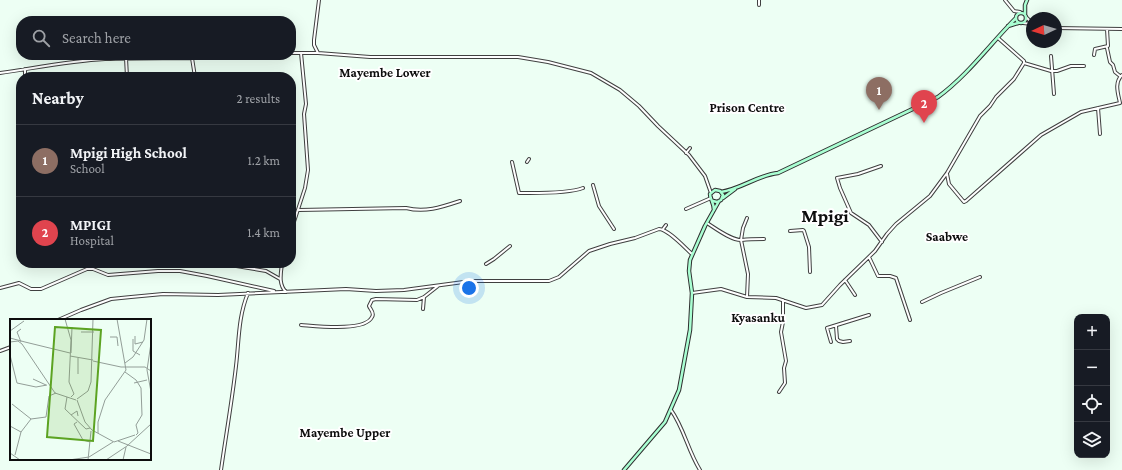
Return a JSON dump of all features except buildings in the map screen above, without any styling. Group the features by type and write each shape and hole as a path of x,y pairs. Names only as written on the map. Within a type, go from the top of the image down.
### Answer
{"main road":[{"path":"1008,26 1026,21 1025,16 1027,0"},
{"path":"714,210 711,192 715,190 721,192 737,188 770,174 778,173 938,97 956,81 998,38 1026,5"},
{"path":"1019,12 1025,16"},
{"path":"1016,18 1018,23"},
{"path":"713,201 720,200 737,188"},
{"path":"624,470 665,422 679,390 690,330 692,293 689,271 690,260 707,222 723,195 721,192"}],"street":[{"path":"318,53 314,45 314,40 319,0"},
{"path":"759,0 759,5"},
{"path":"1005,0 1014,11 1019,12"},
{"path":"1062,28 1122,28"},
{"path":"947,173 949,184 964,202 1041,135 1076,114 1086,110 1121,103 1117,86 1118,79 1121,75 1115,72 1113,65 1110,62 1107,47 1107,29"},
{"path":"998,38 1022,59 1024,63 1051,71 1057,71 1071,66 1084,66"},
{"path":"1094,55 1095,49 1107,47"},
{"path":"296,53 370,57 518,57 536,59 591,73 620,90 639,106 696,163 705,176 711,192"},
{"path":"296,218 305,188 309,162 304,114 305,98 301,53"},
{"path":"1051,56 1054,94"},
{"path":"0,73 69,61 88,60"},
{"path":"126,60 127,72"},
{"path":"192,60 194,72"},
{"path":"692,293 721,289 747,297 773,297 806,308 822,305 877,249 896,224 930,196 947,173 980,116 1014,79 1024,63"},
{"path":"1098,108 1100,134"},
{"path":"686,153 690,148"},
{"path":"512,162 519,193 575,191 583,188"},
{"path":"881,166 858,174 837,178 851,213 869,225 882,242"},
{"path":"593,184 599,206 614,229"},
{"path":"709,186 715,190"},
{"path":"686,209 711,198"},
{"path":"299,210 406,208 414,210 436,209 460,201"},
{"path":"747,218 743,228 741,240 748,274 747,297"},
{"path":"707,222 728,236 741,240 764,239"},
{"path":"663,229 666,224"},
{"path":"60,319 87,307 120,298 163,294 248,294 346,289 376,291 404,290 471,281 549,281 559,277 589,251 635,238 655,230 663,229 692,254"},
{"path":"790,231 804,231 809,247 810,272"},
{"path":"486,264 510,246"},
{"path":"869,257 878,276 890,276 896,278 910,320"},
{"path":"0,288 19,283 31,289 41,290 88,268 108,275 158,271 180,271 278,292"},
{"path":"248,268 266,271 280,279"},
{"path":"281,268 280,279 286,292"},
{"path":"922,302 980,277"},
{"path":"846,280 855,295"},
{"path":"302,325 341,327 360,324 372,317 373,314 369,306 372,300 417,300 424,297 439,285"},
{"path":"221,470 235,382 241,316 248,294"},
{"path":"423,309 424,297"},
{"path":"779,392 785,383 784,368 786,361 781,332 783,322 783,300"},
{"path":"831,342 827,328 869,315"},
{"path":"836,326 837,339 839,341 850,341"},
{"path":"0,351 10,347"},
{"path":"671,410 689,446 692,457 700,470"}],"place":[{"name":"Mpigi High School","path":"879,110"},
{"name":"MPIGI","path":"924,123"}],"district":[{"name":"Mayembe Lower","path":"385,72"},
{"name":"Prison Centre","path":"747,107"},
{"name":"Mpigi","path":"825,215"},
{"name":"Saabwe","path":"947,236"},
{"name":"Kyasanku","path":"758,317"},
{"name":"Mayembe Upper","path":"345,432"}]}
